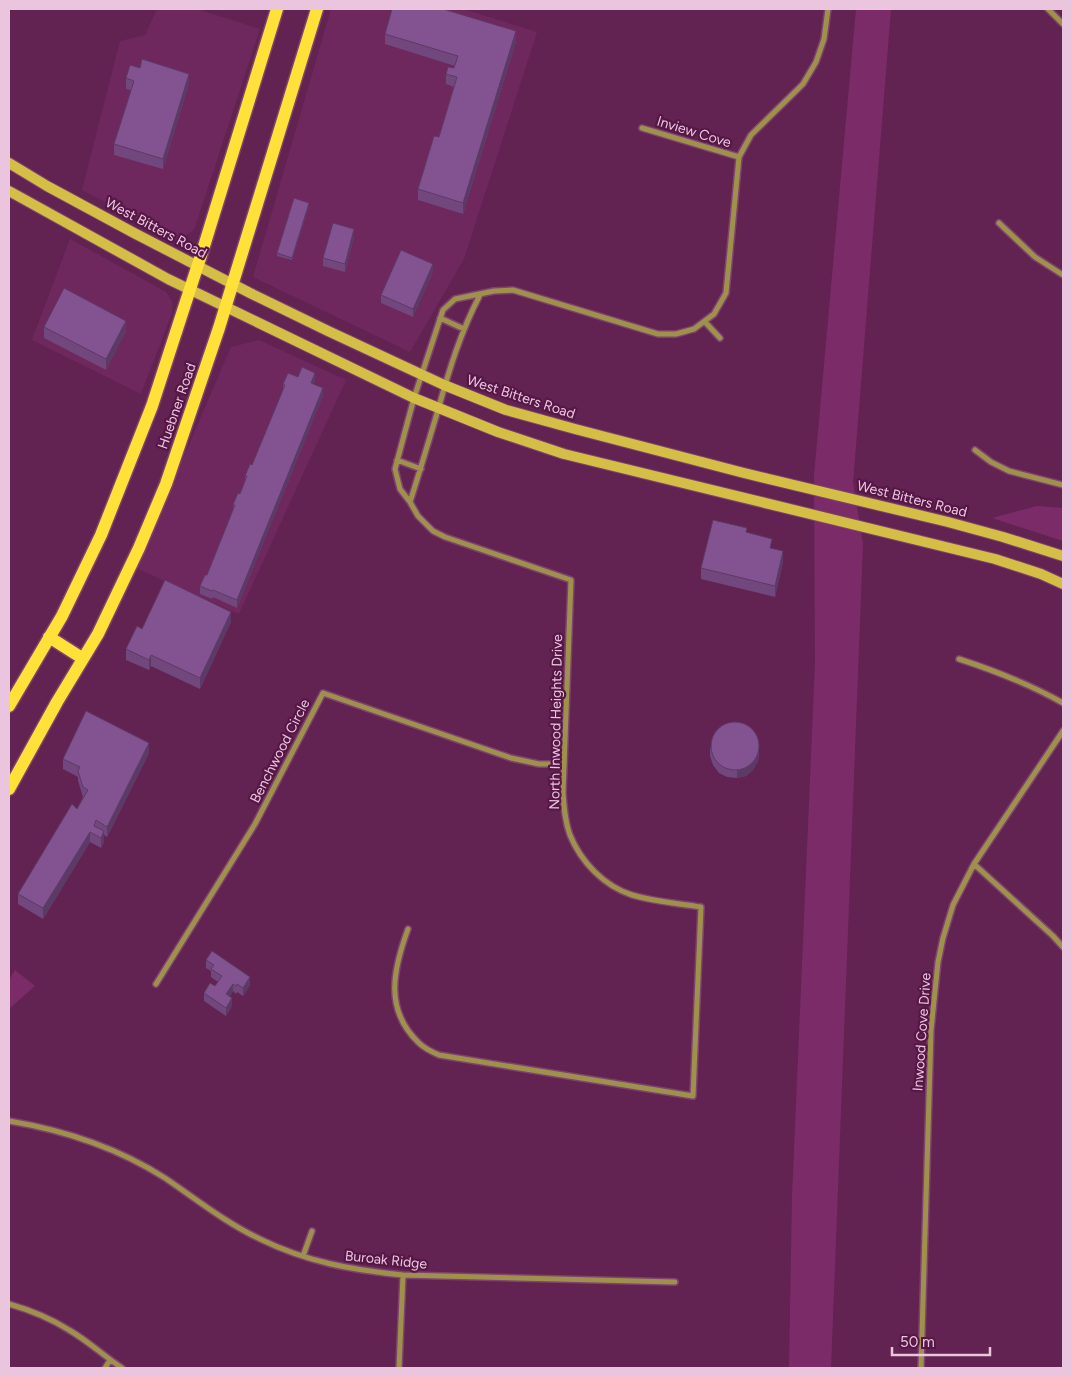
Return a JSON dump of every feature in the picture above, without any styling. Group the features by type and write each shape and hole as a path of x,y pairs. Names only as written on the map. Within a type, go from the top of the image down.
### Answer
{"main road":[{"name":"Huebner Road","path":"9,706 62,616 101,535 152,406 278,9"},
{"name":"Huebner Road","path":"9,789 82,658 98,634 139,548 166,484 226,307 317,9"},
{"name":"West Bitters Road","path":"9,163 47,186 233,284 444,385 506,410 744,473 948,522 1063,556"},
{"path":"9,191 190,290 414,398 498,432 564,454 987,557 1041,574 1063,584"},
{"path":"49,637 82,658"}],"street":[{"path":"464,329 440,318 443,310 456,299 494,291 513,290 658,334 676,334 694,329 705,322 714,314 726,293 739,157 750,135 803,84 816,62 824,39 828,9"},
{"path":"1048,9 1063,24"},
{"name":"Inview Cove","path":"642,128 739,157"},
{"path":"998,223 1035,257 1063,276"},
{"path":"410,502 444,385 464,329 480,295"},
{"name":"North Inwood Heights Drive","path":"408,929 399,954 396,976 396,1002 402,1022 420,1045 439,1055 693,1096 701,906 651,900 630,894 610,884 594,871 580,854 570,835 564,814 563,793 571,580 445,537 433,531 418,516 400,489 395,469 397,460 421,374 440,318"},
{"path":"705,322 720,338"},
{"path":"975,450 991,462 1009,471 1063,485"},
{"path":"397,460 420,469"},
{"path":"959,659 997,671 1038,689 1063,703"},
{"name":"Benchwood Circle","path":"156,984 255,824 323,693 510,758 539,764 564,764"},
{"name":"Inwood Cove Drive","path":"921,1368 932,1030 938,962 943,938 953,905 974,864 1063,731"},
{"path":"974,864 1063,947"},
{"name":"Buroak Ridge","path":"9,1121 38,1126 84,1140 125,1156 163,1177 230,1223 260,1239 303,1256 330,1264 366,1272 403,1275 675,1282"},
{"path":"303,1256 312,1231"},
{"path":"399,1368 403,1275"},
{"path":"9,1304 48,1318 70,1330 122,1368"},
{"path":"105,1368 110,1360"}],"shaded area":[{"path":"157,9 197,9 260,29 194,230 178,240 82,190 120,41 145,35"},
{"path":"331,9 463,9 537,32 464,259 410,352 253,277"},
{"path":"856,9 891,9 853,483 863,544 831,1368 789,1368 792,1197 815,663 814,476"},
{"path":"70,239 166,292 172,301 172,313 141,394 32,340"},
{"path":"259,340 346,380 239,614 136,568 231,347"},
{"path":"1037,506 1063,508 1063,541 992,518"},
{"path":"15,970 35,986 9,1008 9,980"}],"building":[{"path":"392,9 443,9 516,31 463,203 418,189 434,136 439,137 457,77 446,74 448,67 454,68 458,56 385,34"},
{"path":"142,59 189,74 163,159 114,144 134,81 126,78 130,65 140,68"},
{"path":"294,198 309,203 292,258 277,253"},
{"path":"333,223 354,229 345,264 323,258"},
{"path":"401,250 433,264 413,309 381,295"},
{"path":"64,288 126,321 106,359 44,327"},
{"path":"302,367 315,373 311,383 323,388 237,600 200,586 205,575 207,575 235,505 233,505 238,493 240,494 247,476 245,476 250,464 252,465 285,385 283,384 288,373 298,377"},
{"path":"713,520 747,528 746,532 772,539 770,548 783,551 775,586 701,568"},
{"path":"165,580 231,612 200,678 151,655 149,660 126,649 137,626 142,629"},
{"path":"86,711 149,743 107,827 96,820 94,826 104,831 101,838 90,832 43,908 18,894 72,804 77,809 88,790 83,787 78,771 80,767 63,759"},
{"path":"730,722 740,722 749,726 755,732 759,746 755,760 749,766 740,770 730,770 721,766 715,760 711,751 711,741 715,732 721,726"},
{"path":"212,951 250,977 243,988 233,984 226,994 232,998 226,1008 204,993 210,983 215,986 222,976 211,969 214,965 206,960"}]}
